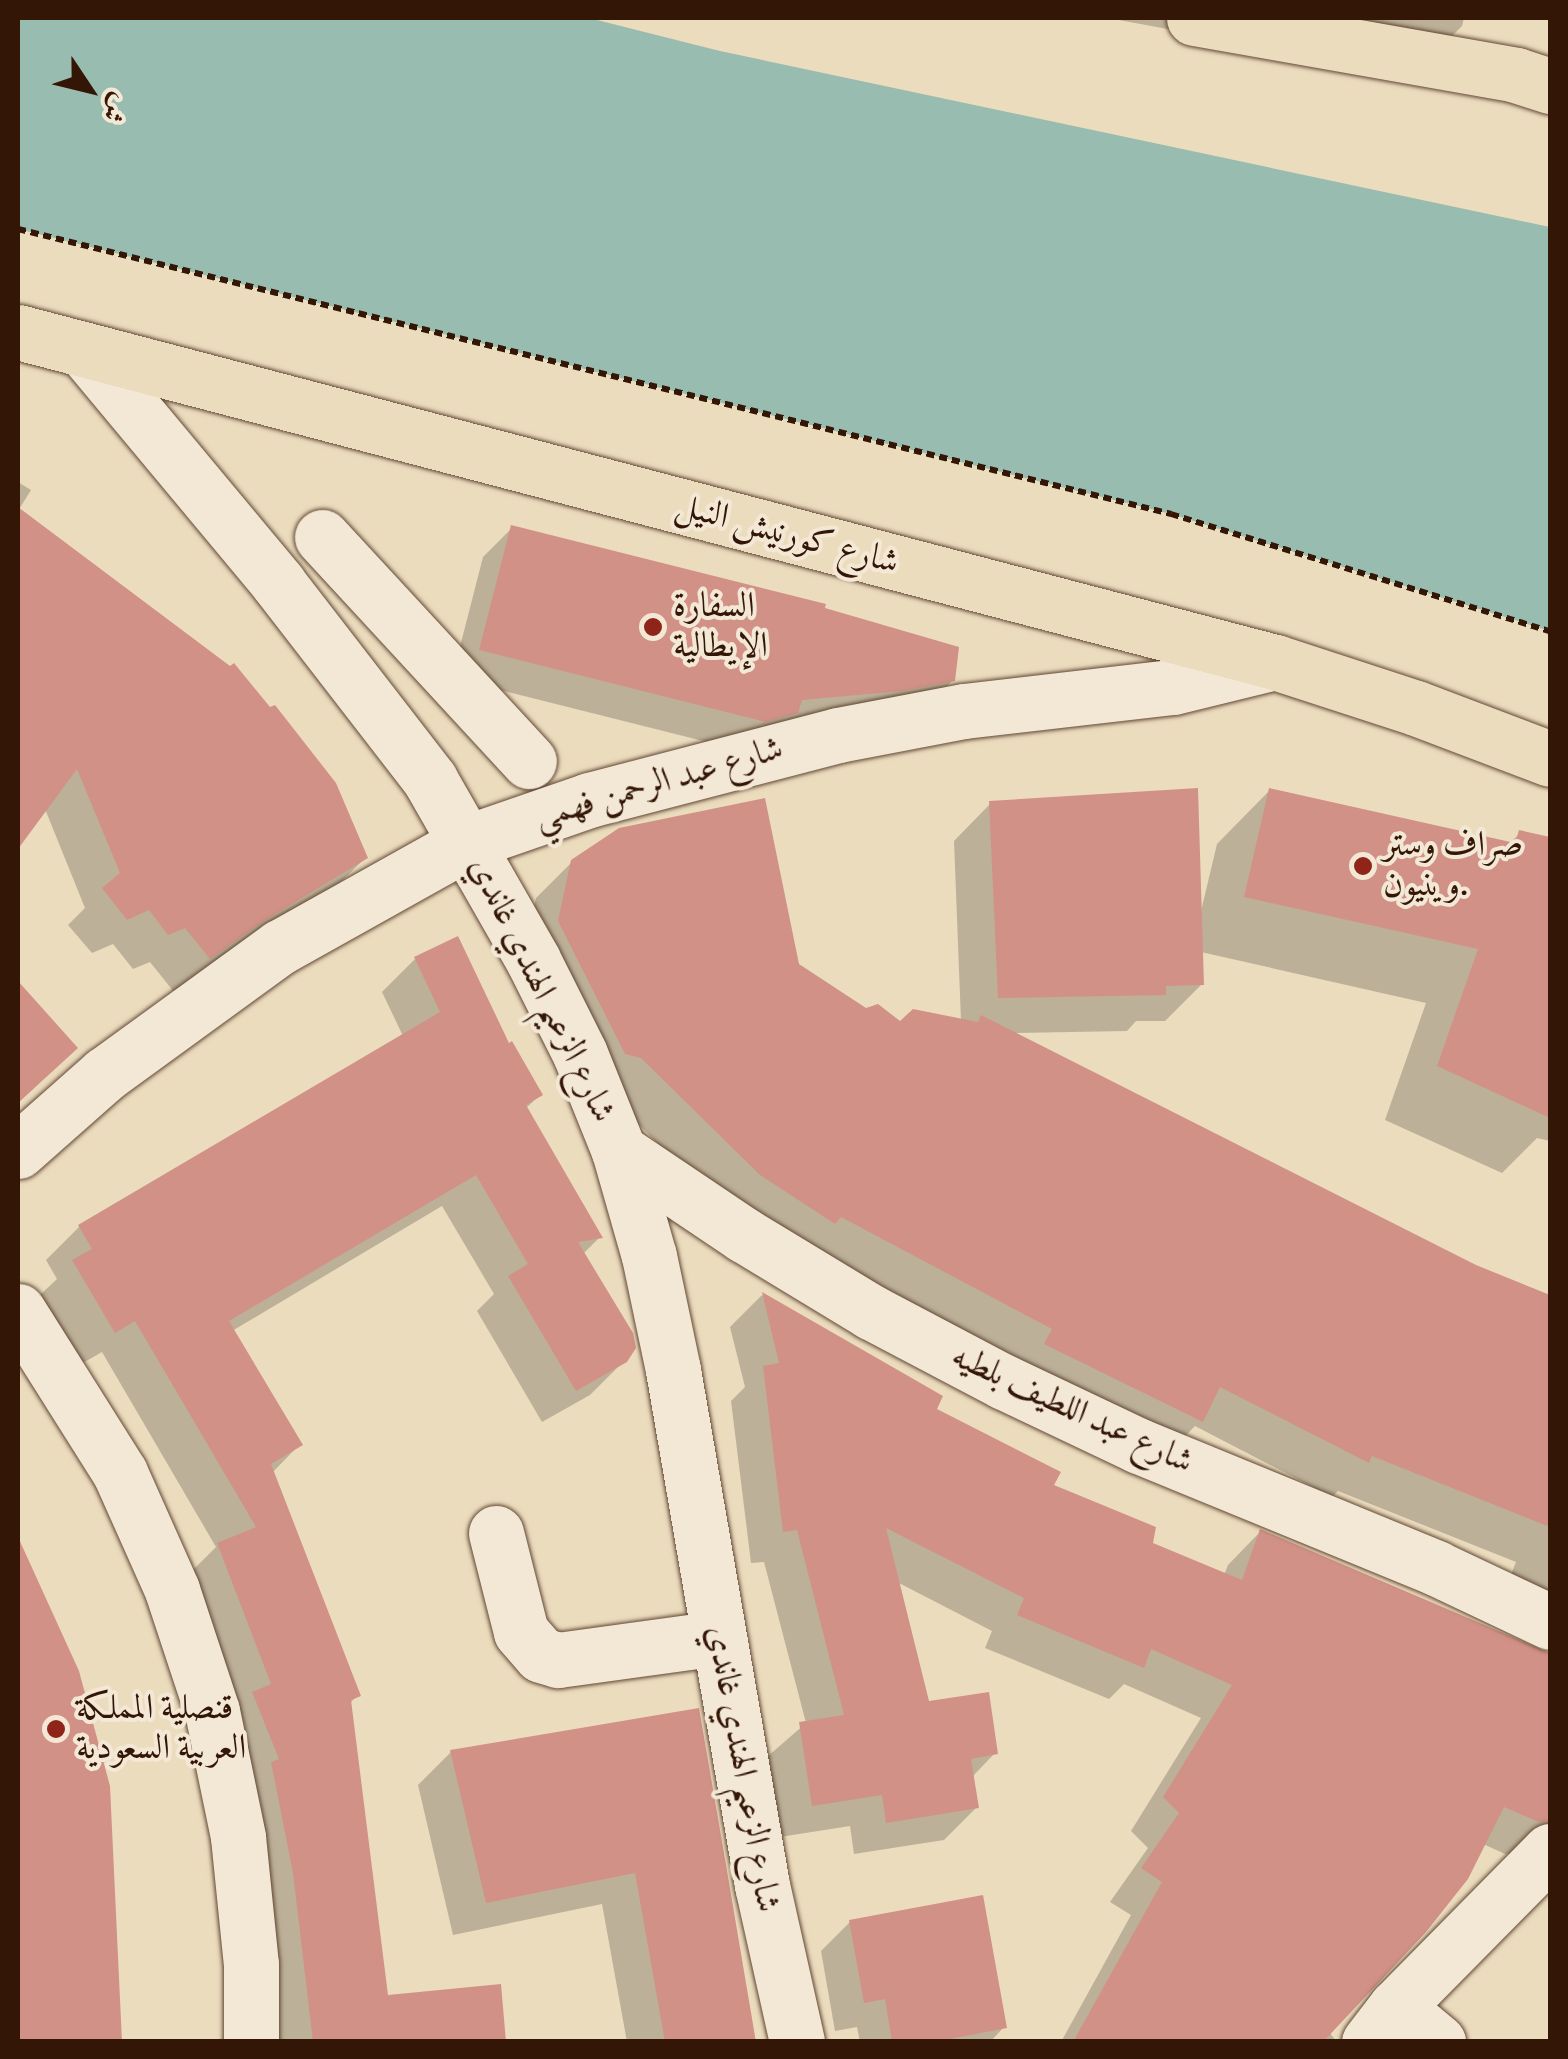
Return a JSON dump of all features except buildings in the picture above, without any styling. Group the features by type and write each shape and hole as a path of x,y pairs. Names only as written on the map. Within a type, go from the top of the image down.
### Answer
{"main road":[{"path":"1194,18 1516,75 1550,86"},
{"name":"شارع كورنيش النيل","path":"18,332 1274,662 1416,708 1550,759"}],"street":[{"name":"شارع الزعيم الهندي غاندي","path":"85,351 278,582 430,780 468,842 580,1054 620,1151 673,1370 762,1885 798,2042"},
{"path":"322,537 529,761"},
{"name":"شارع عبد الرحمن فهمي","path":"18,1151 106,1074 280,947 468,842 606,794 838,735 964,712 1173,687 1274,662"},
{"path":"430,780 489,718"},
{"name":"شارع عبد اللطيف بلطيه","path":"620,1151 744,1235 871,1312 1004,1382 1139,1446 1436,1568 1550,1622"},
{"path":"18,1311 120,1473 172,1590 206,1694 238,1837 251,1964 251,2042"},
{"path":"496,1533 521,1632 540,1655 558,1660 718,1638"},
{"path":"1438,2042 1382,2024 1550,1850"}],"path":[{"path":"18,229 1171,514 1550,631"}],"water":[{"path":"18,18 589,18 720,51 1550,227 1550,631 1171,514 18,229"}],"place":[{"name":"السفارة الإيطالية","path":"653,627"},
{"name":"صراف وستر وينيون.","path":"1363,866"},
{"name":"قنصلية المملكة العربية السعودية","path":"56,1729"}]}
